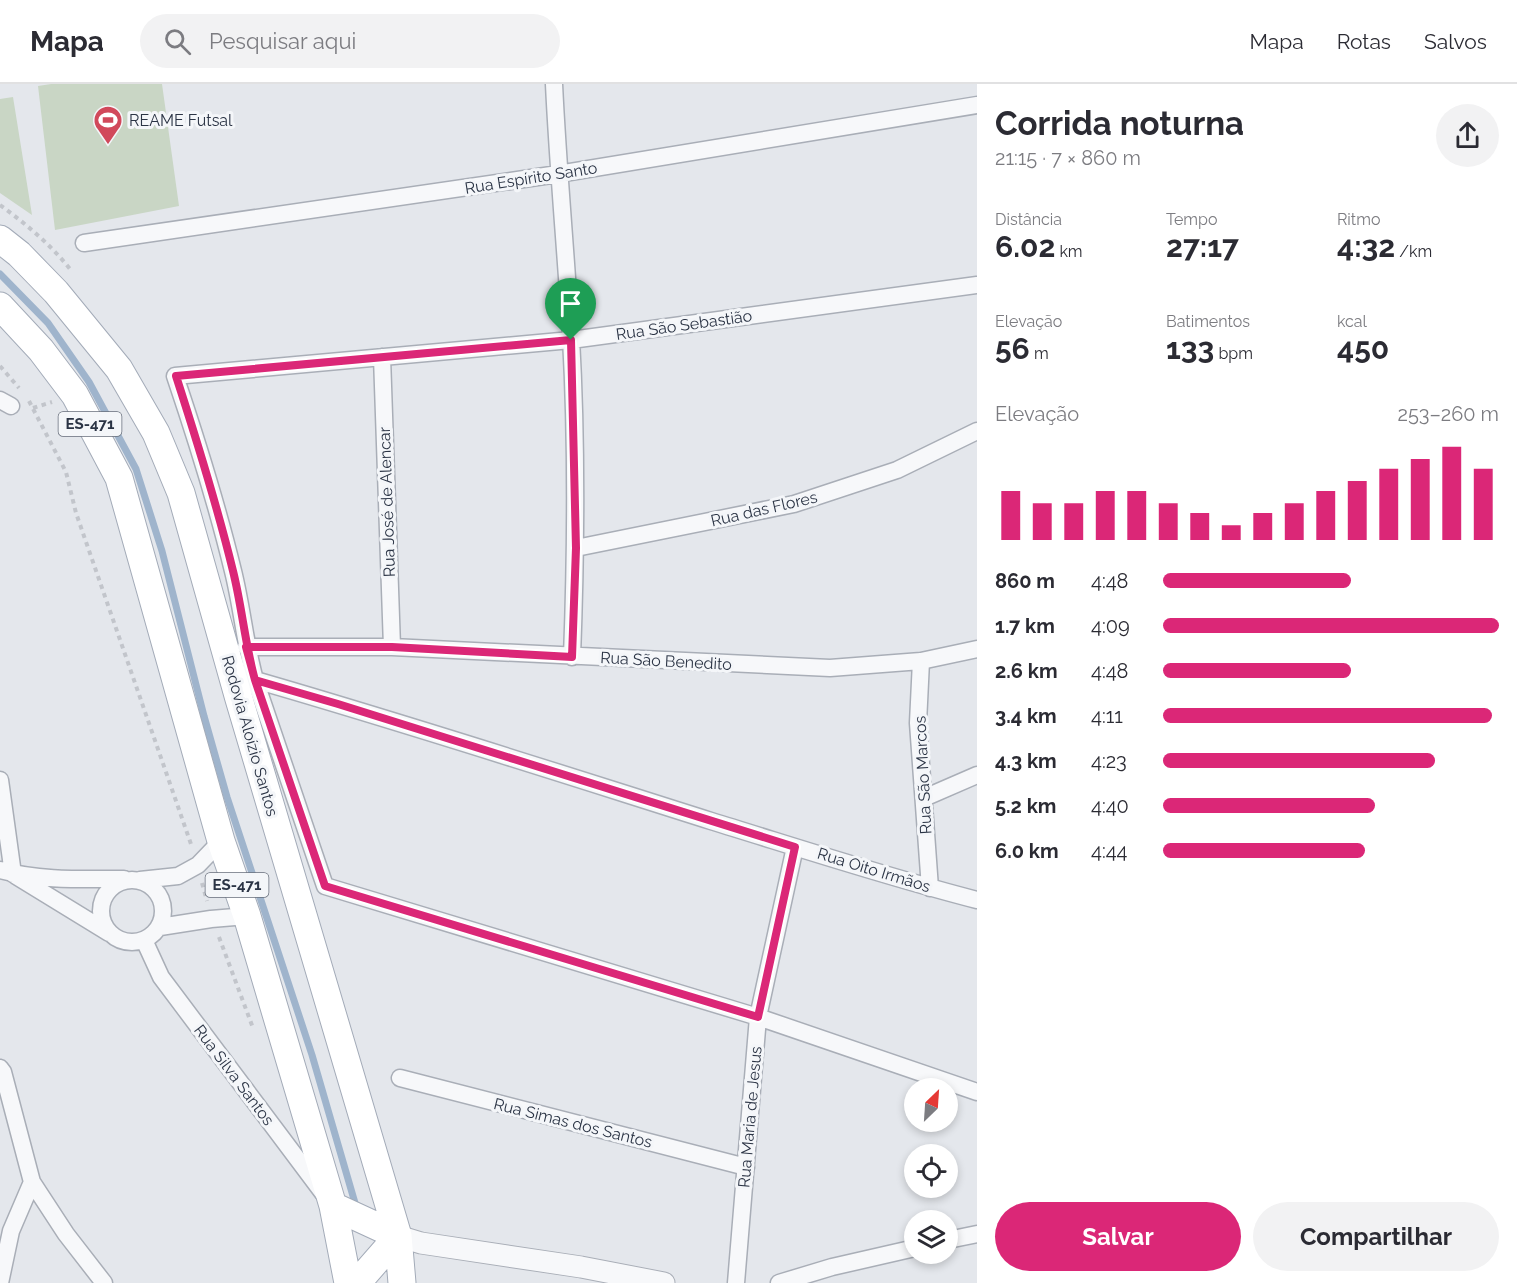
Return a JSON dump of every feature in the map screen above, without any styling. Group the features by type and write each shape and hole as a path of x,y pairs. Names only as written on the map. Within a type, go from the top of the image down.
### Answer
{"main road":[{"name":"Rodovia Aloízio Santos","path":"0,239 19,254 56,292 92,333 119,369 156,433 181,493 239,699 398,1236 402,1283"},
{"name":"ES-471","path":"0,306 41,350 75,395 119,478 221,842 247,916 333,1206 348,1283"},
{"path":"333,1206 398,1236 357,1283"}],"street":[{"path":"554,84 558,174 571,340 576,548 572,657"},
{"name":"Rua Espírito Santo","path":"84,243 558,174 977,105"},
{"name":"Rua São Sebastião","path":"246,647 234,574 210,480 176,376 571,340 977,285"},
{"name":"Rua José de Alencar","path":"382,357 392,647"},
{"name":"Rua das Flores","path":"576,548 794,504 897,470 977,431"},
{"path":"246,647 255,680 325,886 758,1017 977,1092"},
{"name":"Rua São Benedito","path":"246,647 392,647 830,668 921,661 977,649"},
{"name":"Rua São Marcos","path":"921,661 918,723 930,888"},
{"name":"Rua Oito Irmãos","path":"255,680 795,847 977,900"},
{"path":"924,798 977,776"},
{"path":"0,780 7,872"},
{"path":"7,872 68,879 136,880 178,876 198,865 221,842"},
{"name":"Rua Maria de Jesus","path":"736,1283 758,1017 795,847"},
{"path":"7,872 114,936 123,941 144,940 160,927 163,918 161,899 156,890 136,880 113,886 102,902 102,921 114,936"},
{"path":"160,927 247,916"},
{"name":"Rua Silva Santos","path":"144,940 161,977 333,1206"},
{"path":"0,1068 32,1182 66,1234 104,1283"},
{"name":"Rua Simas dos Santos","path":"400,1078 746,1167"},
{"path":"0,1283 5,1228 32,1182"},
{"path":"958,1238 977,1234"},
{"path":"398,1236 421,1243 580,1275 664,1283"},
{"path":"779,1283 832,1267 904,1251"}],"path":[{"path":"0,366 20,389"},
{"path":"12,401 34,408 66,472 76,513 198,865 212,919 253,1029"}],"green space":[{"name":"REAME Futsal","path":"162,84 179,206 55,230 38,86"},
{"path":"13,97 32,215 0,193 0,99"}],"waterway":[{"path":"0,274 48,323 89,382 136,469 162,551 227,797 312,1055 355,1203"}],"place":[{"name":"REAME Futsal","path":"108,146"}],"route":[{"path":"571,340 176,376 210,480 234,574 246,647 255,680 325,886 758,1017 795,847 255,680 246,647 392,647 572,657 576,548 571,340"}]}
